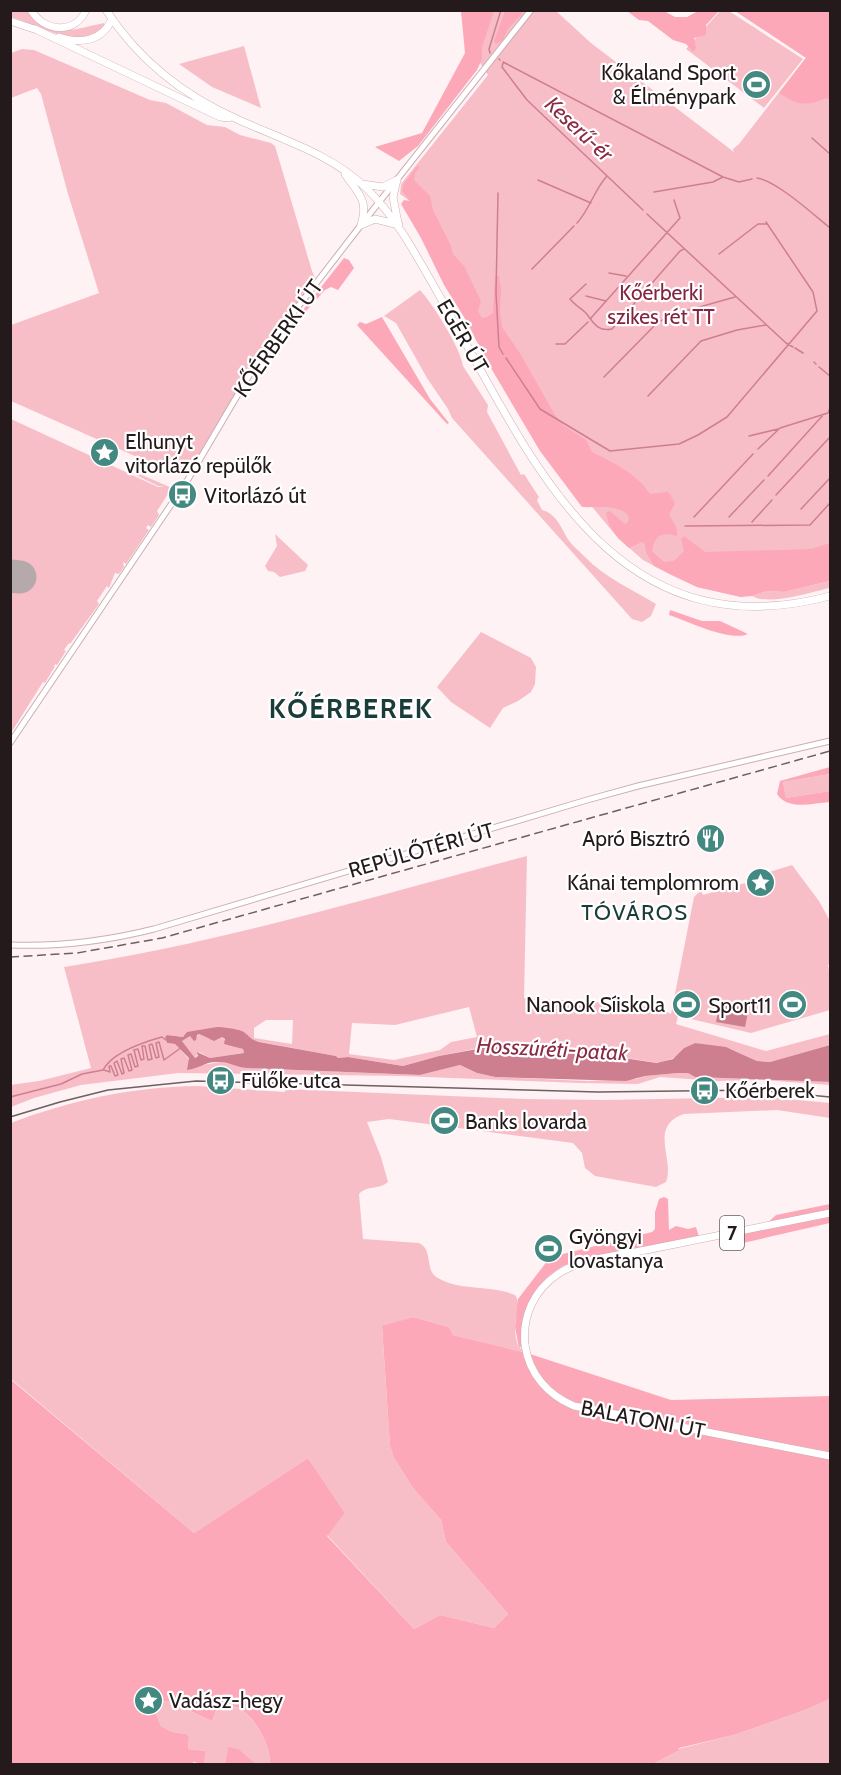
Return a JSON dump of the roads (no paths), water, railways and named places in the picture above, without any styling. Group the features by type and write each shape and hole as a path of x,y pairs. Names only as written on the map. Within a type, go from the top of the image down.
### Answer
{"main road":[{"path":"31,10 43,23 59,28 76,23 86,10"},
{"name":"EGÉR ÚT","path":"106,10 136,50 159,72 196,98 239,120 300,146 342,170 362,184 380,202 399,225 530,455 560,499 605,549 631,569 654,582 682,594 714,603 748,607 777,606 831,596"},
{"path":"10,21 79,42 98,37 105,32 112,20"},
{"path":"35,29 220,117 239,120"},
{"path":"342,170 362,197 364,204 361,225"},
{"path":"362,184 383,187 396,180"},
{"path":"361,225 375,219 399,225 393,197 396,180"},
{"name":"BALATONI ÚT","path":"831,1213 569,1268 550,1280 533,1301 524,1335 530,1365 540,1382 555,1396 574,1406 831,1456"}],"street":[{"name":"KŐÉRBERKI ÚT","path":"10,743 206,452 263,352 531,10"},
{"name":"REPÜLŐTÉRI ÚT","path":"10,945 64,945 154,929 587,800 831,741"}],"water":[{"path":"720,1002 749,1007 745,1027 716,1022"},
{"path":"217,1027 229,1028 242,1031 259,1042 338,1058 348,1057 403,1066 439,1056 499,1045 542,1046 657,1063 673,1059 684,1048 695,1043 726,1047 757,1061 770,1062 830,1045 830,1082 695,1077 688,1073 645,1076 626,1081 495,1077 477,1073 460,1065 420,1075 246,1068 220,1062 208,1063 187,1070 189,1058 175,1044 167,1043 165,1037 167,1035 183,1037 187,1032","holes":["199,1034 214,1041 222,1037 225,1039 224,1044 243,1049 244,1053 210,1058 197,1052 198,1056 195,1058 182,1041 190,1036 194,1041"]}],"waterway":[{"path":"490,53 489,49 501,10"},
{"path":"503,62 723,177 739,182 752,179"},
{"name":"Keserű-ér","path":"503,63 502,67 527,100 643,210"},
{"path":"812,138 830,154"},
{"path":"577,223 607,176"},
{"path":"654,192 713,182 723,177"},
{"path":"757,178 775,185 830,228"},
{"path":"538,180 591,203"},
{"path":"498,193 496,293 499,347 503,354"},
{"path":"591,318 680,218 674,200"},
{"name":"Keserű-ér","path":"647,214 793,347"},
{"path":"506,358 540,409 610,451 679,444 698,435 727,417 817,311 813,292 766,222"},
{"path":"719,254 758,224 767,224"},
{"path":"532,269 574,226"},
{"path":"586,284 570,299 599,327 612,329 684,249"},
{"path":"609,273 626,276"},
{"path":"586,296 606,301"},
{"path":"604,377 658,322 678,313 735,297"},
{"path":"556,344 565,344 588,322"},
{"path":"648,396 701,341 737,330 766,325"},
{"name":"Keserű-ér","path":"795,348 803,353"},
{"name":"Keserű-ér","path":"819,367 830,376"},
{"path":"758,449 780,428 828,413 830,408"},
{"path":"768,476 824,414"},
{"path":"749,436 778,429"},
{"path":"776,495 830,437"},
{"path":"694,517 753,454"},
{"path":"801,509 830,478"},
{"path":"729,517 764,480"},
{"path":"752,522 772,500"},
{"path":"685,526 810,525 830,503"},
{"name":"Hosszúréti-patak","path":"10,1097 61,1084 82,1074 103,1070 113,1058 129,1049 162,1037 166,1040"},
{"name":"Hosszúréti-patak","path":"104,1070 110,1072 109,1066 111,1066 115,1076 118,1075 114,1063 117,1061 122,1074 124,1073 121,1059 124,1058 129,1071 132,1070 128,1055 131,1054 135,1067 138,1066 134,1050 138,1049 141,1060 144,1059 142,1046 145,1046 148,1060 152,1059 149,1045 152,1044 156,1058 159,1057 156,1043 159,1042 164,1060 182,1047"}],"tram line":[{"path":"10,1117 108,1090 196,1081 598,1092 758,1090 830,1097"}],"railway":[{"path":"10,957 77,953 162,938 830,751"}],"place":[{"name":"Kőkaland Sport & Élménypark","path":"757,84"},
{"name":"Elhunyt vitorlázó repülők","path":"104,453"},
{"name":"Vitorlázó út","path":"183,495"},
{"name":"Apró Bisztró","path":"711,838"},
{"name":"Kánai templomrom","path":"760,882"},
{"name":"Nanook Síiskola","path":"686,1004"},
{"name":"Sport11","path":"792,1005"},
{"name":"Fülőke utca","path":"220,1080"},
{"name":"Kőérberek","path":"704,1090"},
{"name":"Banks lovarda","path":"444,1121"},
{"name":"Gyöngyi lovastanya","path":"548,1248"},
{"name":"Vadász-hegy","path":"148,1700"}],"district":[{"name":"KŐÉRBEREK","path":"351,708"},
{"name":"TÓVÁROS","path":"635,912"}],"park label":[{"name":"Kőérberki szikes rét TT","path":"661,304"}]}
